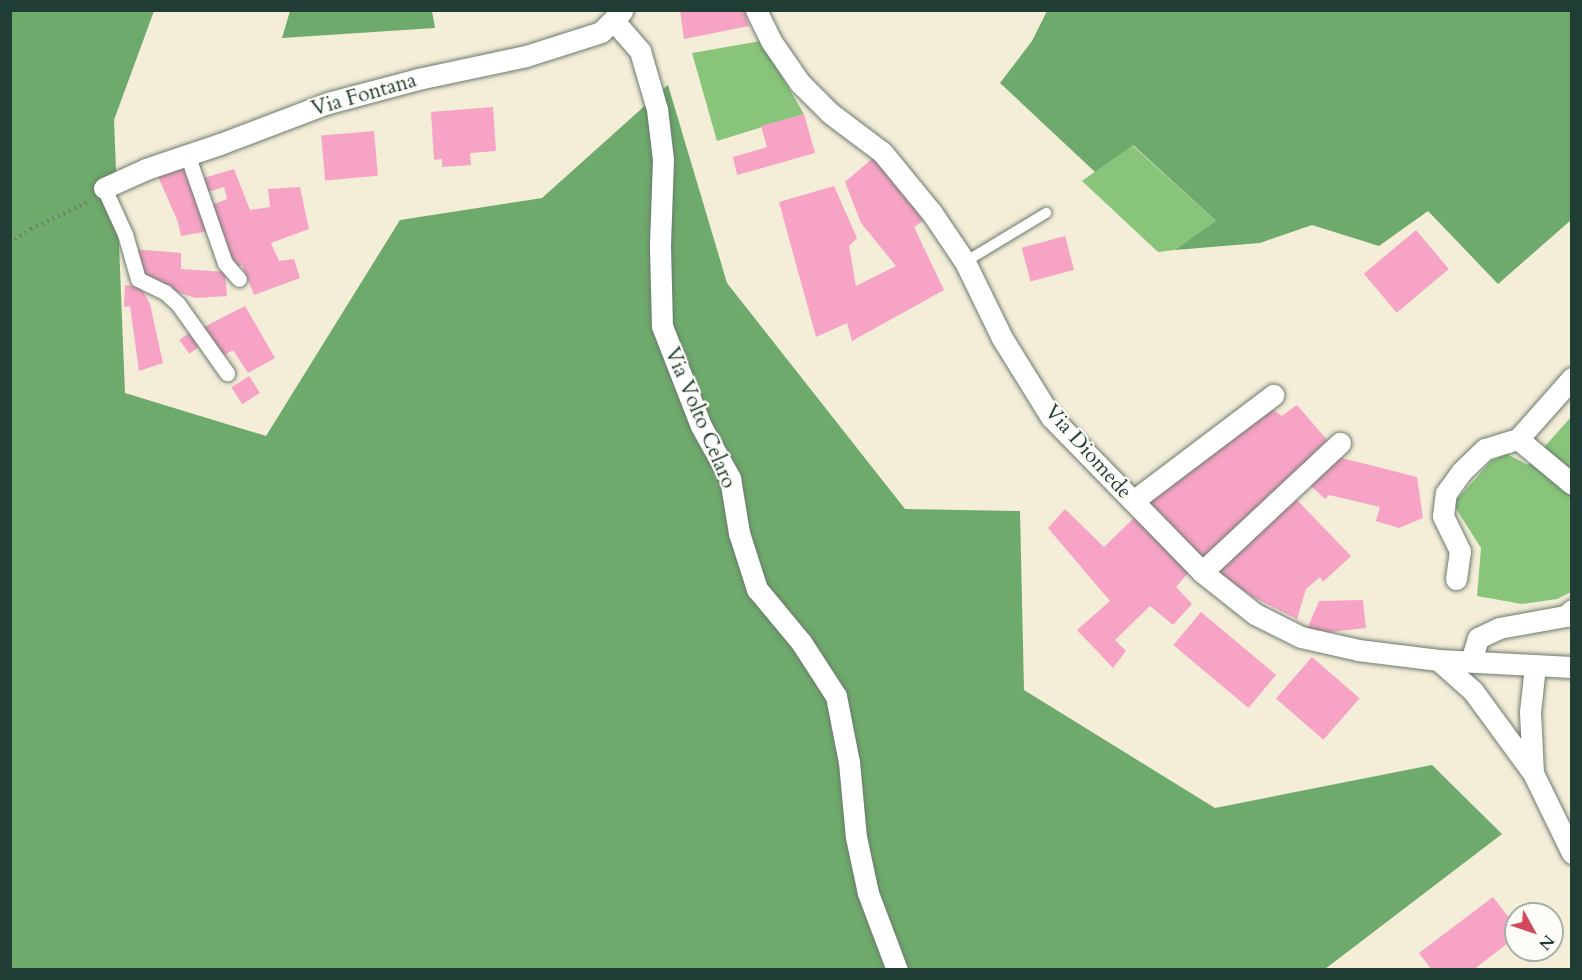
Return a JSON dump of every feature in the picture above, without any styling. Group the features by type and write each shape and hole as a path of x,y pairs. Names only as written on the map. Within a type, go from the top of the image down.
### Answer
{"street":[{"name":"Via Diomede","path":"756,10 771,41 800,83 830,113 882,152 932,213 965,262 1002,338 1051,417 1202,572 1255,614 1301,637 1358,650 1438,660 1572,667"},
{"name":"Via Fontana","path":"104,188 187,154 220,144 328,103 537,53 601,32 618,16"},
{"name":"Via Volto Celaro","path":"618,16 640,51 657,109 663,159 660,246 662,326 701,426 730,478 739,533 757,589 801,642 836,696 849,762 856,837 868,893 897,969"},
{"path":"187,154 225,263 239,279"},
{"path":"104,188 124,234 138,279 165,292 178,304 227,373"},
{"path":"1456,579 1460,551 1443,516 1446,493 1461,472 1485,449 1518,439 1572,378"},
{"path":"1133,501 1274,395"},
{"path":"1518,439 1572,484"},
{"path":"1202,572 1340,443"},
{"path":"1471,661 1478,638 1499,628 1566,616 1572,610"},
{"path":"1438,660 1473,691 1533,773 1572,852"},
{"path":"1533,773 1530,712 1535,666"}],"lane":[{"path":"965,262 1046,213"}],"path":[{"path":"10,243 32,229 82,207 104,188"}],"green space":[{"path":"10,11 154,11 114,120 125,393 266,436 400,220 542,198 668,85 727,283 905,509 1020,511 1024,690 1215,808 1432,765 1502,834 1325,969 11,969"},
{"path":"290,11 432,11 435,28 282,38"},
{"path":"1047,11 1571,11 1571,220 1498,284 1428,211 1379,246 1312,225 1260,243 1175,250 1216,221 1133,145 1095,172 1000,83 1032,41"},
{"path":"761,41 804,114 717,141 692,53"},
{"path":"1132,145 1217,222 1175,250 1158,252 1082,181"},
{"path":"1571,417 1571,592 1557,599 1522,604 1477,596 1481,548 1453,504 1491,461 1507,454 1528,465"}],"building":[{"path":"680,10 744,10 749,26 684,39"},
{"path":"493,107 496,151 470,153 471,165 442,167 442,159 434,160 431,112"},
{"path":"804,114 815,153 737,175 733,157 767,147 761,126"},
{"path":"374,131 378,176 325,180 321,136"},
{"path":"873,158 901,187 923,221 914,227 944,290 852,341 847,323 816,337 779,202 834,186 857,238 849,246 856,286 896,266 861,223 845,182"},
{"path":"182,166 209,231 181,236 178,222 157,174"},
{"path":"234,169 250,210 270,207 268,189 300,187 309,229 271,243 279,261 294,259 300,278 254,295 242,265 235,267 207,207 227,199 224,187 208,192 204,178"},
{"path":"1416,230 1449,269 1397,313 1364,274"},
{"path":"1065,236 1074,270 1031,281 1022,248"},
{"path":"133,249 181,253 181,269 225,272 227,296 195,298 175,291 141,287"},
{"path":"125,285 141,287 150,304 163,363 139,371 130,306 124,307"},
{"path":"245,306 275,358 248,373 233,350 221,357 204,327"},
{"path":"189,333 199,347 189,354 179,340"},
{"path":"249,376 260,393 242,404 231,387"},
{"path":"1297,405 1327,440 1280,488 1203,558 1145,506 1268,406 1282,416"},
{"path":"1338,457 1417,477 1423,518 1399,528 1376,521 1380,507 1329,495 1325,499 1310,485"},
{"path":"1295,498 1351,556 1323,582 1320,577 1306,589 1297,619 1253,597 1217,572"},
{"path":"1065,509 1104,547 1136,516 1189,572 1176,587 1192,604 1173,625 1150,606 1115,640 1126,651 1113,668 1077,630 1110,601 1048,528"},
{"path":"1363,600 1366,628 1330,632 1307,629 1319,601"},
{"path":"1201,612 1276,675 1248,708 1173,645"},
{"path":"1312,657 1360,698 1323,740 1276,699"},
{"path":"1493,897 1504,911 1504,946 1473,970 1432,970 1419,953"}]}
